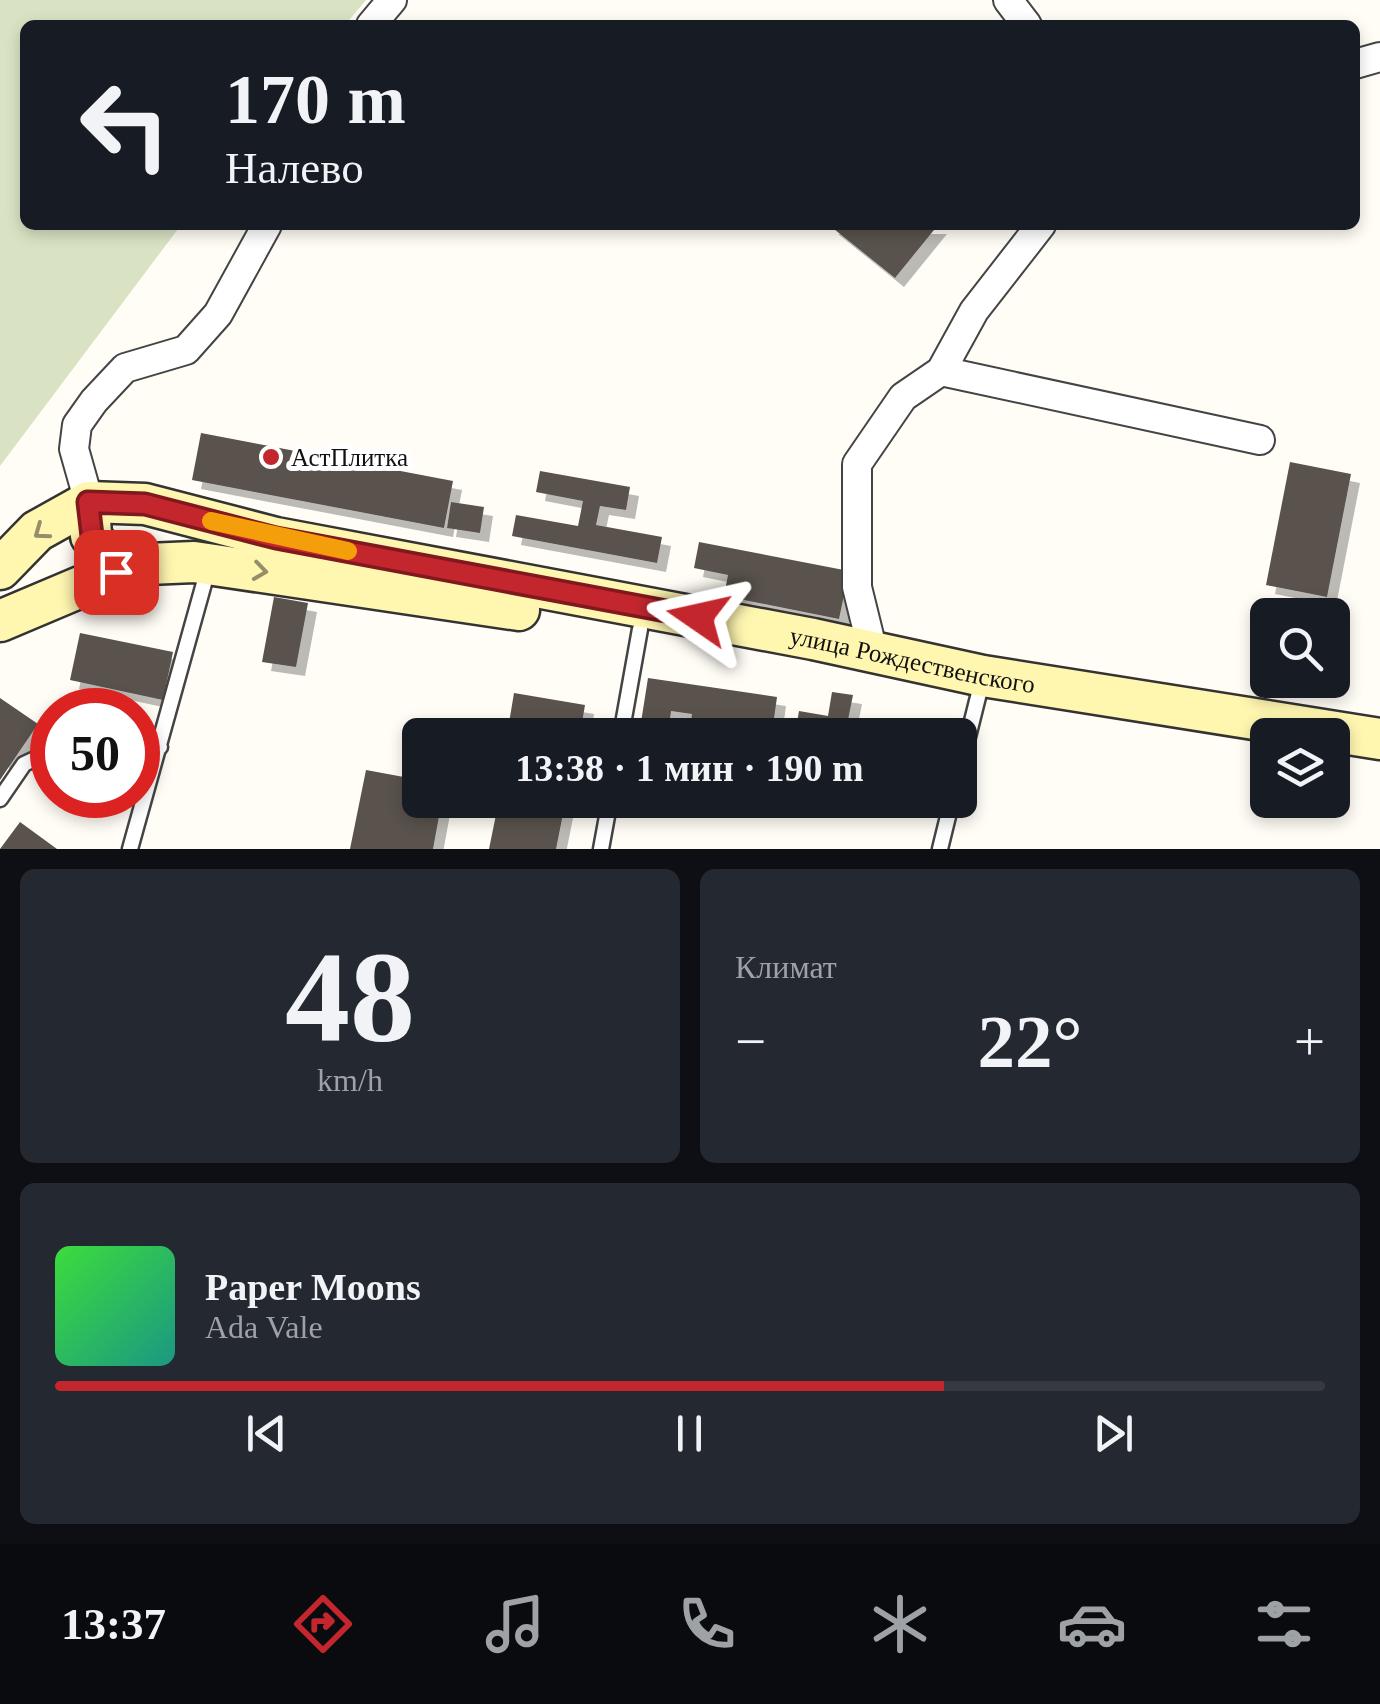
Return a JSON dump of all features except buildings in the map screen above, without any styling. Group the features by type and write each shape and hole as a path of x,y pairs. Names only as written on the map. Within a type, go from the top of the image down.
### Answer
{"main road":[{"name":"улица Рождественского","path":"88,502 145,504 276,538 983,676 1380,740"},
{"path":"0,570 38,532 88,502 92,536 132,568 210,564 983,676"},
{"path":"0,621 132,568 162,549 160,530 145,504"}],"street":[{"path":"375,20 392,0"},
{"path":"1008,0 1024,20"},
{"path":"88,502 74,449 77,425 125,368 186,350 218,314 263,230"},
{"path":"873,652 857,587 857,464 903,397 942,372 974,311 1037,230"},
{"path":"942,372 1260,440"}],"lane":[{"path":"160,747 210,564"},
{"path":"624,718 640,628"},
{"path":"973,718 983,676"},
{"path":"0,799 30,761"},
{"path":"130,849 139,818"},
{"path":"601,849 607,818"},
{"path":"940,849 948,818"}],"green space":[{"path":"0,0 366,0 349,20 20,20 20,230 177,230 0,466"}],"slow traffic":[{"path":"211,521 348,551"}],"place":[{"name":"АстПлитка","path":"271,457"}],"route":[{"path":"116,572 92,536 88,502 145,504 276,538 698,617"}]}
